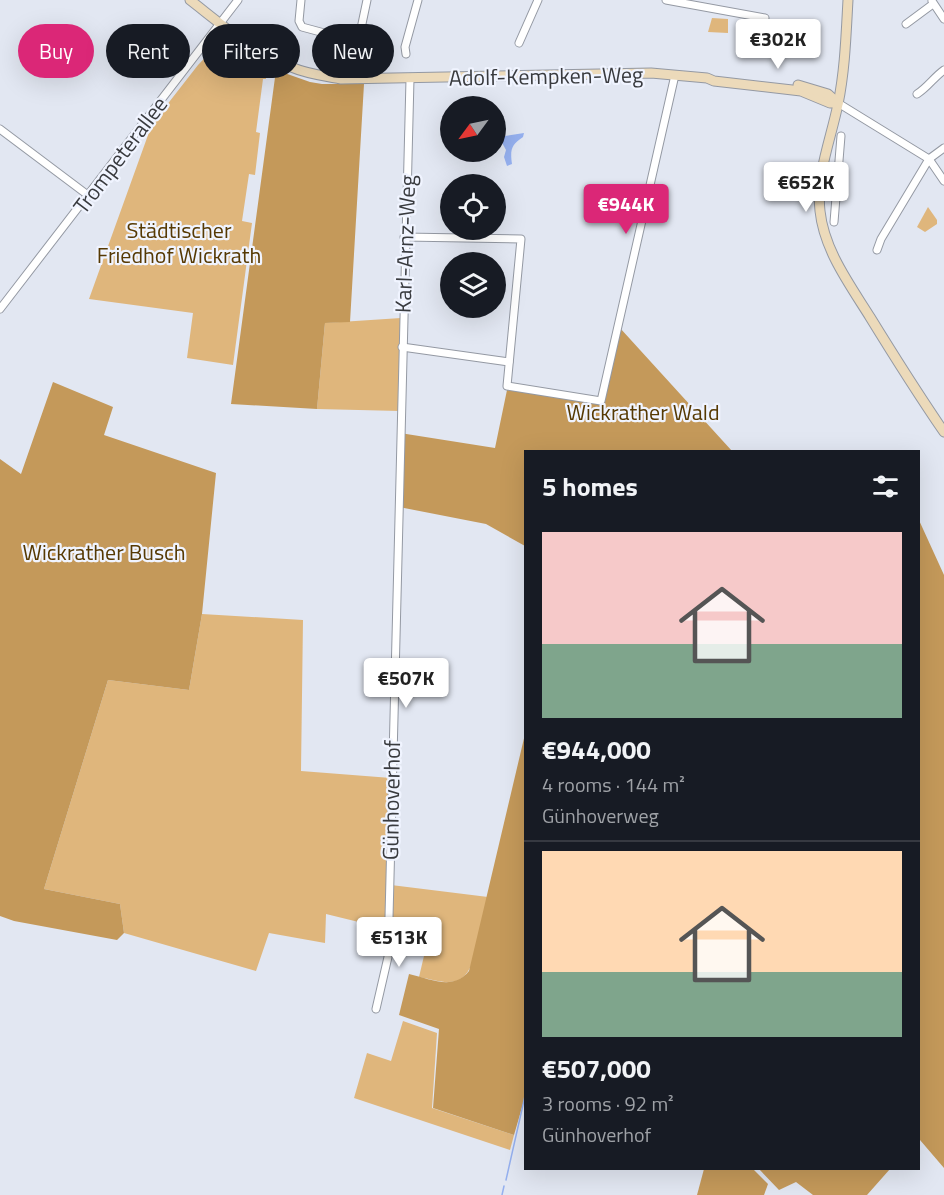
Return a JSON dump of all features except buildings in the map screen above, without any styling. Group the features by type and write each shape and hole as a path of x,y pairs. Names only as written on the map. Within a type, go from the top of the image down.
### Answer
{"main road":[{"name":"Adolf-Kempken-Weg","path":"190,0 220,24"},
{"path":"848,0 845,61 838,104 820,177 819,208 823,232 831,250 908,379 944,432"},
{"name":"Adolf-Kempken-Weg","path":"300,70 341,79 675,75 801,91 838,104"}],"street":[{"name":"Trompeterallee","path":"220,24 238,0"},
{"path":"301,0 299,21 302,27 354,41 359,38 367,0"},
{"path":"406,54 405,47 418,0"},
{"path":"519,43 538,0"},
{"path":"666,0 765,18"},
{"path":"906,24 932,2 944,19"},
{"name":"Trompeterallee","path":"0,309 202,48"},
{"path":"917,94 944,70"},
{"path":"404,237 521,239 507,386 601,401 675,75"},
{"name":"Karl-Arnz-Weg","path":"401,410 410,78"},
{"path":"838,104 929,159 944,182"},
{"path":"0,129 89,196"},
{"path":"834,222 841,136"},
{"path":"877,250 881,239 929,159 944,148"},
{"path":"819,208 835,209"},
{"path":"402,347 509,362"},
{"name":"Günhoverhof","path":"376,1009 388,957 401,410"}],"green space":[{"path":"712,18 728,19 728,33 708,32"},
{"name":"Städtischer Friedhof Wickrath","path":"202,61 202,78 266,79 263,79 256,132 260,133 255,175 249,174 242,221 252,223 233,365 187,358 193,313 89,299 152,124"},
{"path":"275,78 299,78 322,84 364,84 350,322 325,323 317,409 231,404"},
{"path":"928,207 937,220 937,224 925,232 917,227"},
{"path":"401,318 400,411 317,409 325,323"},
{"name":"Wickrather Wald","path":"620,328 731,450 524,450 524,545 486,524 399,507 400,433 495,448 507,390 603,403"},
{"name":"Wickrather Busch","path":"53,382 113,407 104,435 216,473 202,614 189,690 108,680 44,889 120,904 124,933 117,940 14,921 0,916 0,459 21,474"},
{"path":"920,522 944,575 944,1168 920,1140"},
{"path":"202,614 303,620 301,771 391,778 391,885 488,897 472,963 463,978 443,982 419,977 428,939 326,914 325,943 269,933 256,971 124,933 120,904 44,889 108,680 189,690"},
{"path":"524,738 524,1100 514,1135 433,1108 439,1029 399,1015 409,974 433,981 449,982 456,981 469,971"},
{"path":"403,1021 437,1033 432,1108 514,1135 510,1150 354,1098 367,1053 391,1061"},
{"path":"704,1170 754,1170 768,1184 764,1195 697,1195"},
{"path":"760,1170 889,1170 867,1195 813,1195 796,1182 779,1190"}],"water":[{"path":"524,133 512,148 512,164 507,166 506,162 506,136"}],"waterway":[{"path":"506,1180 524,1100"},
{"path":"502,1195 504,1186"}]}
